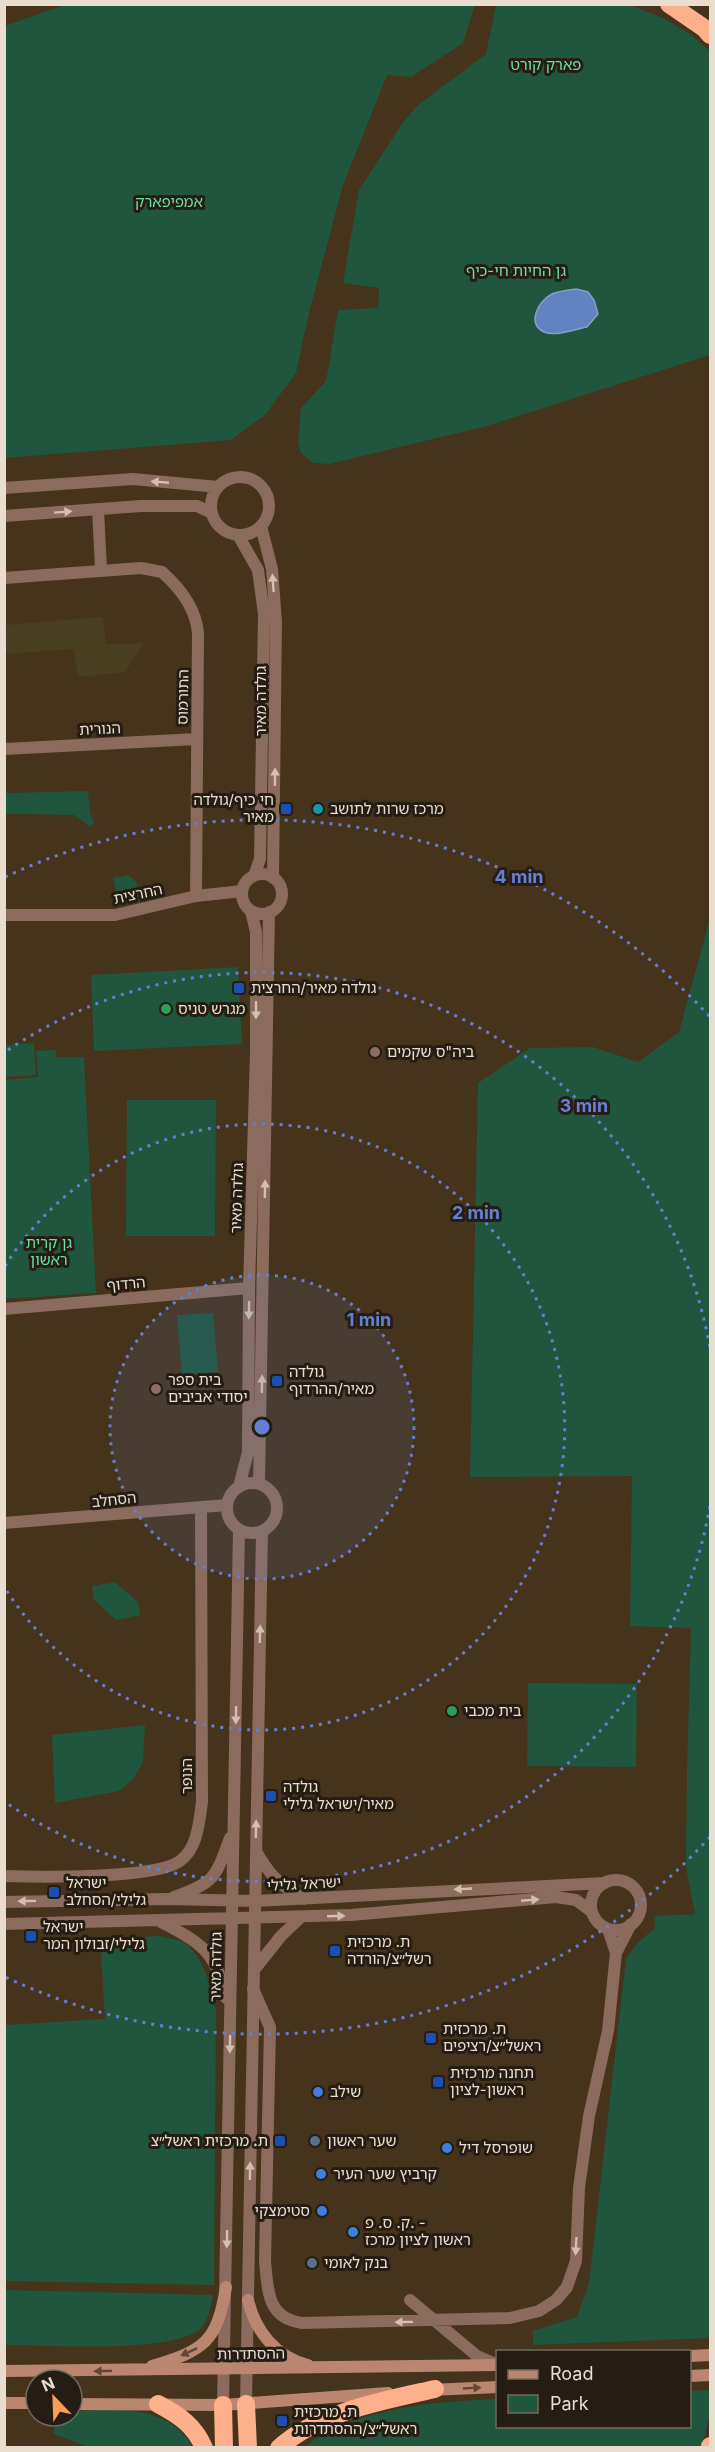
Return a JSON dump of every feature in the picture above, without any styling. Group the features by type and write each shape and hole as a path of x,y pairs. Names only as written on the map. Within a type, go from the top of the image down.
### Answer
{"highway":[{"path":"669,4 711,35"},
{"path":"279,2448 300,2433 332,2418 385,2400 435,2389"},
{"path":"158,2404 191,2425 198,2432 204,2448"},
{"path":"246,2404 248,2448"},
{"path":"224,2405 224,2448"}],"main road":[{"path":"137,2370 174,2359 200,2347 213,2332 220,2318 226,2287"},
{"path":"248,2300 262,2332 280,2352 304,2364 324,2367"},
{"path":"691,2356 711,2355"},
{"name":"ההסתדרות","path":"4,2371 247,2370 496,2365"},
{"path":"691,2376 711,2375"},
{"path":"84,2404 224,2405 496,2386"},
{"path":"4,2403 24,2403"}],"street":[{"path":"240,476 249,478 263,487 268,494 270,509 261,526 246,535 238,535 221,528 212,513 212,499 218,487 226,480 240,476"},
{"path":"4,488 133,479 218,487"},
{"path":"4,516 98,509 197,506 212,513"},
{"path":"98,509 101,570"},
{"name":"גולדה מאיר","path":"260,1484 269,912 279,903 282,894 280,886 273,878 276,622 272,569 261,526"},
{"name":"גולדה מאיר","path":"224,2405 239,1530 229,1520 227,1505 233,1491 239,1487 248,1452 249,1288 256,1053 256,932 251,911 243,902 242,891 246,881 254,876 260,859 264,614 258,570 238,535"},
{"name":"התורמוס","path":"4,578 141,568 162,572 186,599 197,619 198,633 196,896"},
{"name":"הנורית","path":"4,749 197,739"},
{"path":"254,876 260,874 273,878"},
{"name":"החרצית","path":"4,915 115,915 196,896 242,891"},
{"path":"251,911 263,914 269,912"},
{"name":"הרדוף","path":"4,1309 249,1288"},
{"path":"239,1487 249,1483 260,1484 272,1493 277,1507 273,1522 262,1531 250,1533 239,1530"},
{"name":"הסחלב","path":"4,1523 227,1505"},
{"name":"הנופר","path":"4,1876 43,1877 144,1872 178,1863 194,1843 202,1802 201,1508"},
{"path":"246,2404 262,1531"},
{"path":"168,1899 204,1886 220,1866 234,1828"},
{"path":"256,1851 268,1872 289,1891 305,1899"},
{"path":"254,1989 270,2027 265,2236 267,2290 276,2310 288,2321 312,2323 510,2318 539,2311 556,2300 567,2287 576,2261 579,2188 589,2116 608,2031 616,1953 639,1912 639,1898 636,1891 624,1882 605,1883 593,1895 592,1912"},
{"name":"ישראל גלילי","path":"4,1902 168,1899 232,1902 605,1883"},
{"path":"4,1924 301,1917 409,1911 556,1897 576,1900 592,1912 601,1925 608,1929 616,1930 631,1924"},
{"path":"254,1971 281,1936 301,1917"},
{"path":"157,1920 192,1938 206,1949 222,1979 230,2019"},
{"path":"608,1929 616,1953"},
{"path":"248,2271 265,2236"},
{"path":"410,2300 477,2356 496,2364"}],"green space":[{"name":"אמפיפארק","path":"67,4 475,5 463,43 411,77 387,75 343,185 309,313 296,373 265,415 231,440 5,458 5,26"},
{"name":"גן החיות חי-כיף","path":"496,5 630,5 663,18 690,34 710,51 710,355 487,426 329,464 313,463 301,453 298,442 301,408 326,381 338,310 378,308 379,288 343,283 359,190 403,122 418,105 486,54"},
{"path":"88,791 90,813 94,822 90,827 74,815 5,814 5,793"},
{"path":"128,875 136,881 140,902 119,906 113,878"},
{"path":"710,918 710,2338 533,2345 533,2331 577,2317 589,2283 626,1959 637,1943 655,1928 654,1916 695,1914 686,1867 691,1628 630,1626 632,1476 470,1477 478,1083 530,1048 593,1047 638,1062 679,1032"},
{"name":"מגרש טניס","path":"238,967 242,1044 94,1051 91,975"},
{"path":"34,1043 36,1075 5,1077 5,1045"},
{"name":"גן קרית ראשון","path":"56,1050 56,1057 84,1057 96,1293 5,1299 5,1080 38,1077 36,1051"},
{"path":"127,1100 216,1100 215,1236 126,1236"},
{"path":"213,1313 218,1372 182,1375 177,1315"},
{"path":"115,1582 138,1602 140,1615 116,1620 94,1600 92,1586"},
{"path":"528,1683 637,1684 636,1767 527,1766"},
{"path":"145,1725 143,1762 134,1778 119,1791 55,1803 52,1735"},
{"path":"160,1936 183,1942 197,1956 206,1974 216,2011 214,2285 5,2281 5,2025 105,2019 100,1939"},
{"path":"5,2290 213,2295 206,2322 200,2329 185,2337 136,2345 77,2347 5,2345"},
{"path":"710,2390 710,2414 702,2447 302,2448 347,2423 371,2415 421,2405 472,2400 496,2399 496,2428 691,2428 691,2391"},
{"path":"108,2409 156,2416 177,2428 192,2447 89,2447 53,2434 54,2428 84,2428 84,2411"}],"sand":[{"path":"103,617 106,644 144,643 125,672 78,677 73,649 5,654 5,625"}],"water":[{"path":"576,289 588,292 594,300 598,314 587,327 554,334 544,332 539,328 535,318 543,301 555,293"}],"place":[{"name":"חי כיף/גולדה מאיר","path":"286,809"},
{"name":"מרכז שרות לתושב","path":"318,809"},
{"name":"גולדה מאיר/החרצית","path":"239,988"},
{"name":"מגרש טניס","path":"166,1009"},
{"name":"ביה\"ס שקמים","path":"375,1052"},
{"name":"גולדה מאיר/ההרדוף","path":"277,1381"},
{"name":"בית ספר יסודי אביבים","path":"156,1389"},
{"name":"בית מכבי","path":"452,1711"},
{"name":"גולדה מאיר/ישראל גלילי","path":"271,1796"},
{"name":"ישראל גלילי/הסחלב","path":"54,1892"},
{"name":"ישראל גלילי/זבולון המר","path":"31,1936"},
{"name":"ת. מרכזית רשל״צ/הורדה","path":"335,1951"},
{"name":"ת. מרכזית ראשל״צ/רציפים","path":"431,2038"},
{"name":"תחנה מרכזית ראשון-לציון","path":"438,2082"},
{"name":"שילב","path":"318,2092"},
{"name":"ת. מרכזית ראשל״צ","path":"280,2141"},
{"name":"שער ראשון","path":"315,2141"},
{"name":"שופרסל דיל","path":"447,2148"},
{"name":"קרביץ שער העיר","path":"321,2174"},
{"name":"סטימצקי","path":"322,2211"},
{"name":"ק. ס. פ. - ראשון לציון מרכז","path":"353,2232"},
{"name":"בנק לאומי","path":"312,2263"},
{"name":"ת. מרכזית ראשל״צ/ההסתדרות","path":"282,2421"}],"park label":[{"name":"פארק קורט","path":"546,65"}]}
